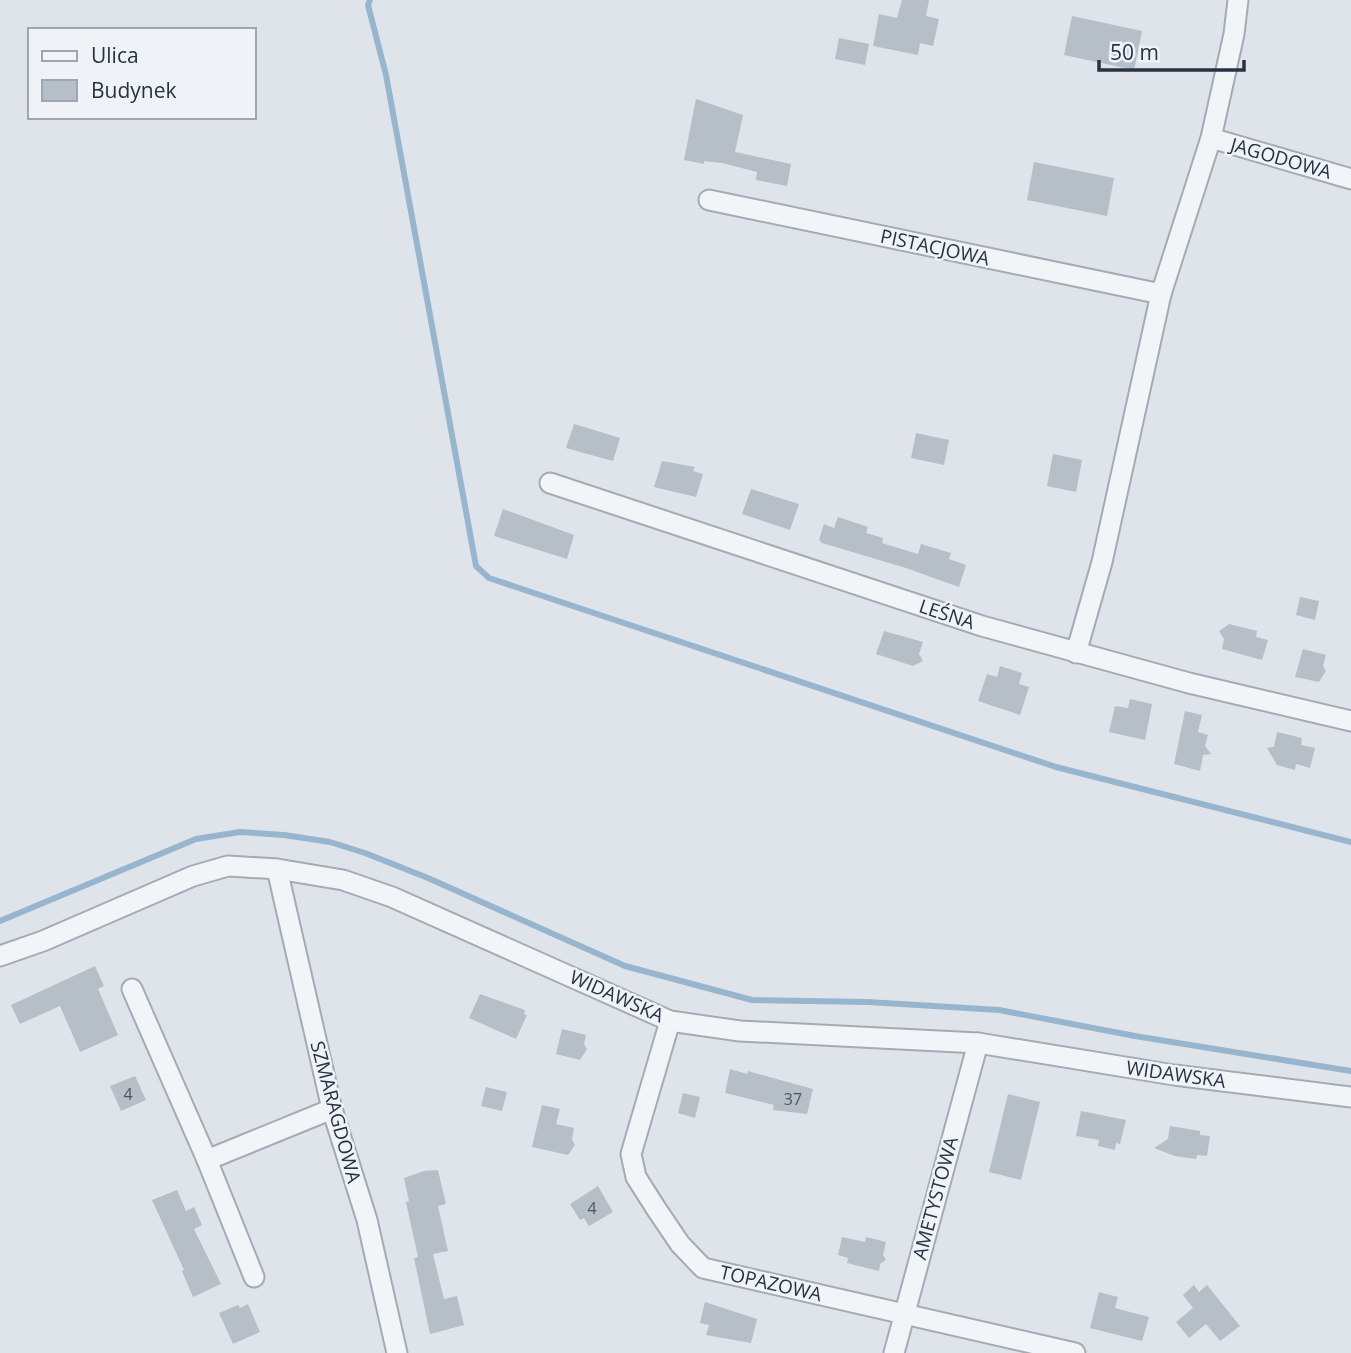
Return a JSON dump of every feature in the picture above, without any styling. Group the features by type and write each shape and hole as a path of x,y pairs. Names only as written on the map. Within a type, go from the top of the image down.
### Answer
{"street":[{"path":"1076,653 1102,562 1161,294 1211,138 1234,34 1238,0"},
{"name":"JAGODOWA","path":"1211,138 1351,179"},
{"name":"PISTACJOWA","path":"709,200 1161,294"},
{"name":"LEŚNA","path":"550,483 982,626 1076,653 1351,721"},
{"name":"WIDAWSKA","path":"0,956 43,941 193,876 228,866 277,869 343,880 392,897 670,1021 740,1031 978,1043 1174,1075 1351,1097"},
{"name":"SZMARAGDOWA","path":"277,869 332,1109 367,1220 397,1353"},
{"path":"132,989 207,1160 254,1277"},
{"name":"TOPAZOWA","path":"670,1021 631,1154 636,1178 680,1244 703,1268 1075,1353"},
{"name":"AMETYSTOWA","path":"894,1353 978,1043"},
{"path":"207,1160 332,1109"}],"building":[{"path":"902,0 929,0 926,16 939,19 933,46 920,43 918,55 873,46 879,14 897,18"},
{"path":"1072,16 1142,31 1134,70 1064,55"},
{"path":"839,38 869,44 865,65 835,59"},
{"path":"696,99 743,115 735,152 791,164 787,186 756,180 757,172 722,163 704,161 704,164 684,160"},
{"path":"1034,162 1114,178 1107,216 1027,200"},
{"path":"574,424 620,438 613,461 566,448"},
{"path":"916,433 949,440 944,465 911,458"},
{"path":"1053,454 1082,460 1076,492 1047,486"},
{"path":"662,461 695,467 693,471 703,474 696,497 654,487"},
{"path":"751,489 799,504 790,530 742,514"},
{"path":"503,509 574,535 567,559 494,536"},
{"path":"838,517 868,527 866,533 883,538 882,543 918,554 921,544 951,553 949,559 966,565 959,587 822,543 819,540 824,524 834,528"},
{"path":"1300,597 1319,601 1315,620 1296,615"},
{"path":"1229,624 1257,631 1256,637 1268,640 1262,660 1222,649 1224,639 1219,631"},
{"path":"884,631 923,642 919,654 923,661 913,666 876,654"},
{"path":"1303,649 1326,655 1323,666 1326,671 1319,682 1295,677"},
{"path":"1000,666 1022,673 1019,684 1029,687 1020,715 978,701 987,674 997,677"},
{"path":"1130,699 1152,704 1145,740 1109,732 1115,706 1128,708"},
{"path":"1185,711 1202,715 1198,732 1208,735 1205,746 1211,754 1203,755 1200,771 1174,764"},
{"path":"1277,732 1302,738 1301,745 1315,748 1310,768 1296,764 1295,770 1277,765 1267,748 1274,747"},
{"path":"95,966 104,986 98,989 118,1035 80,1052 60,1006 20,1024 11,1005"},
{"path":"480,994 525,1010 524,1014 527,1015 516,1039 469,1018"},
{"path":"562,1029 586,1035 584,1044 587,1049 580,1060 556,1054"},
{"path":"730,1069 747,1074 748,1071 813,1089 807,1114 773,1110 774,1105 725,1093"},
{"path":"135,1076 146,1100 121,1111 110,1086"},
{"path":"486,1087 507,1092 502,1111 481,1106"},
{"path":"683,1093 700,1097 695,1118 678,1113"},
{"path":"1008,1094 1040,1102 1021,1180 989,1172"},
{"path":"542,1105 560,1109 556,1124 574,1128 572,1139 575,1145 568,1155 532,1147"},
{"path":"1081,1111 1126,1120 1120,1144 1116,1143 1115,1150 1098,1146 1099,1140 1076,1136"},
{"path":"1170,1126 1200,1131 1200,1135 1210,1136 1207,1156 1197,1155 1196,1159 1175,1156 1154,1148 1168,1139"},
{"path":"438,1170 446,1204 438,1206 448,1251 433,1254 444,1299 457,1296 464,1325 430,1334 414,1258 418,1257 406,1202 409,1201 404,1178 424,1171"},
{"path":"598,1186 613,1212 589,1226 584,1218 580,1220 570,1204"},
{"path":"177,1190 186,1211 194,1207 202,1225 194,1229 221,1284 193,1297 182,1271 184,1270 152,1200"},
{"path":"842,1237 865,1242 866,1237 886,1242 883,1255 886,1260 880,1264 879,1271 847,1263 848,1258 838,1255"},
{"path":"1194,1285 1199,1292 1207,1285 1240,1326 1220,1341 1206,1324 1189,1338 1176,1322 1193,1308 1183,1295"},
{"path":"1099,1292 1118,1297 1115,1308 1149,1317 1142,1341 1090,1328"},
{"path":"705,1302 757,1319 751,1343 706,1335 709,1325 700,1323"},
{"path":"248,1304 260,1332 233,1344 219,1313"}],"waterway":[{"path":"370,0 368,5 386,75 476,566 489,578 1056,767 1351,842"},
{"path":"0,921 196,839 240,832 284,835 330,842 365,853 428,878 625,966 752,1000 868,1002 999,1010 1135,1036 1351,1071"}]}
